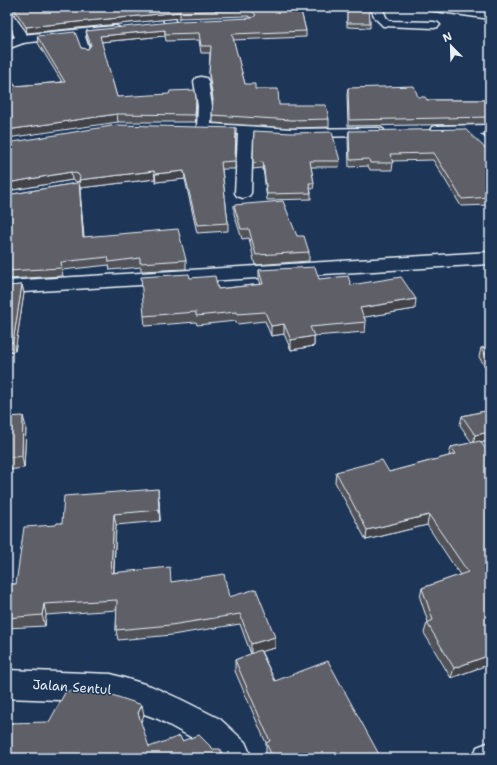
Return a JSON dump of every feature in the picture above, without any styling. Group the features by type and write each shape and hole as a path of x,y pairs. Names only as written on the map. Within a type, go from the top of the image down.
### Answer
{"street":[{"path":"156,26 175,24 164,7"},
{"path":"376,7 381,18 387,24 434,25"},
{"path":"428,7 490,16"},
{"path":"7,14 19,31 22,39"},
{"path":"7,45 22,39 127,29"},
{"path":"201,81 205,106 196,128 292,133 391,132"},
{"path":"422,131 490,129"},
{"path":"243,193 246,130"},
{"path":"468,130 490,151"},
{"path":"7,287 490,258"},
{"name":"Jalan Sentul","path":"7,684 110,688 117,690 169,709 208,730 233,753 236,758"}],"lane":[{"path":"80,33 86,52"}],"building":[{"path":"13,7 300,7 306,31 232,34 245,84 255,84 255,89 278,89 279,105 326,105 329,119 292,120 212,115 213,99 209,73 211,46 201,46 199,33 165,34 165,30 100,36 117,97 169,94 170,91 195,90 195,115 117,114 7,130 7,68 15,86 65,82 37,36 75,32 81,48 88,49 91,45 86,31 180,21 252,18 256,15 248,10 180,12 26,27"},
{"path":"345,7 369,7 370,23 347,23 347,8"},
{"path":"7,21 12,30 7,32"},
{"path":"414,86 418,97 425,97 427,100 490,100 490,117 349,120 348,88"},
{"path":"117,125 236,128 235,161 221,162 228,223 197,225 184,171 155,174 154,171 79,180 80,177 78,174 71,172 7,183 7,143"},
{"path":"485,128 490,128 490,133"},
{"path":"465,129 485,148 490,150 490,197 462,199 434,153 390,154 393,163 370,163 369,159 350,160 349,131"},
{"path":"254,131 292,133 332,132 340,161 310,161 314,183 309,183 311,193 267,194 263,162 253,163"},
{"path":"79,181 83,237 178,229 186,260 140,263 140,258 109,262 108,257 61,262 62,268 7,271 7,195 77,183"},
{"path":"283,201 297,236 304,236 309,252 256,255 249,229 241,229 234,205"},
{"path":"315,267 319,279 348,276 351,285 401,277 416,299 360,308 366,322 310,327 314,336 291,340 284,324 271,326 265,312 237,314 236,312 196,316 196,312 144,316 141,277 189,274 190,278 215,276 218,289 263,284 259,270"},
{"path":"22,285 13,342 7,343 7,286"},
{"path":"490,347 490,362 481,348"},
{"path":"490,410 490,432 475,435 462,416"},
{"path":"23,416 22,456 7,458 7,417"},
{"path":"480,441 490,455 490,655 454,668 427,623 433,620 422,588 468,572 429,515 367,530 336,472 382,460 389,472 456,454 451,447"},
{"path":"158,489 159,510 114,514 111,573 170,567 171,582 224,574 229,597 256,589 275,637 251,644 240,614 171,625 116,630 117,600 44,604 42,615 7,618 7,584 16,584 24,527 56,525 57,523 62,523 64,496"},
{"path":"260,650 275,681 328,661 381,758 273,758 266,743 270,741 235,660"},
{"path":"66,691 106,693 142,705 138,713 149,747 180,736 182,741 199,735 213,749 220,749 224,758 7,758 7,723 49,722"}]}
